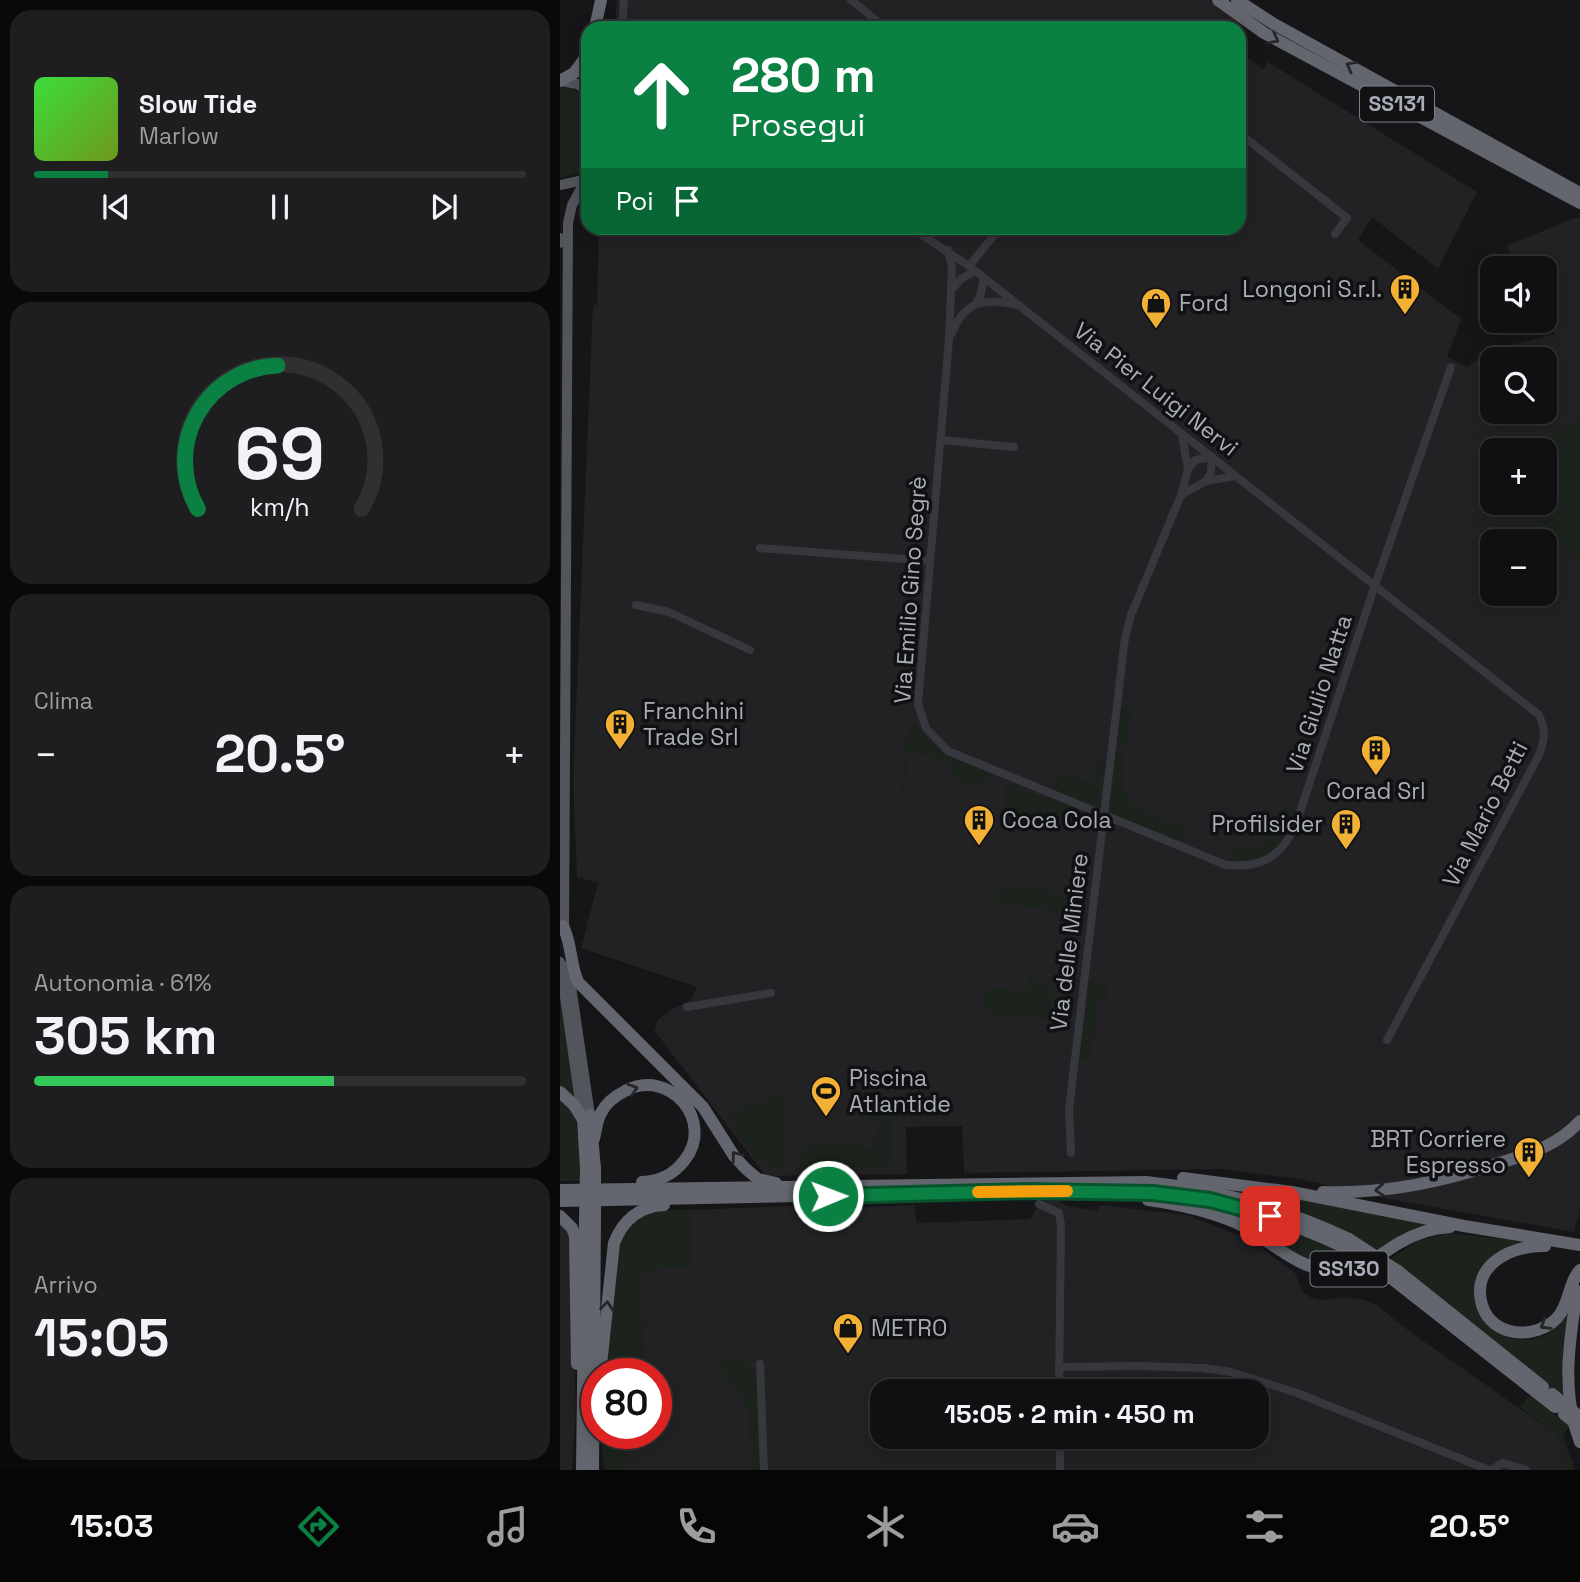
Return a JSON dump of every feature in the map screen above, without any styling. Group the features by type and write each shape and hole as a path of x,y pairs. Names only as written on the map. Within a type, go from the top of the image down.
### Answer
{"highway":[{"path":"596,21 601,0"},
{"name":"SS131","path":"1218,0 1264,33 1580,203"},
{"name":"SS131","path":"1237,0 1275,24 1580,190"},
{"path":"560,81 574,73 581,64"},
{"path":"563,926 568,937 572,968 578,982 703,1107 734,1156 746,1169 758,1179 793,1188"},
{"path":"591,1358 590,1219 594,1139 601,1114 615,1096 640,1086 662,1086 678,1096 689,1111 695,1130 692,1147 683,1163 660,1180 620,1183 612,1189"},
{"path":"560,1092 585,1117 594,1139"},
{"path":"585,1117 591,1168"},
{"path":"1220,1181 1225,1178 1238,1179 1324,1192 1396,1189 1453,1178 1528,1154 1561,1139 1580,1121"},
{"name":"SS130","path":"1102,1186 1109,1176 1220,1181 1292,1192 1540,1239 1559,1245"},
{"path":"1102,1186 1236,1206 1346,1243 1394,1275 1554,1401 1580,1417"},
{"name":"SS130","path":"560,1201 1027,1191 1102,1186"},
{"name":"SS130","path":"560,1190 1102,1186 1116,1196 1184,1207 1223,1218 1249,1229 1292,1259 1322,1270 1340,1271 1373,1261 1421,1231 1464,1226"},
{"path":"602,1358 612,1257 619,1230 641,1210 656,1205 701,1204 717,1198"},
{"path":"560,1216 572,1228 575,1236 575,1341 578,1381 581,1383"},
{"path":"1440,1220 1447,1216 1532,1230 1540,1239"},
{"path":"1580,1245 1518,1248 1492,1263 1481,1290 1482,1305 1490,1319 1501,1328 1515,1333 1531,1333 1546,1327 1557,1318 1566,1305 1574,1277 1580,1272"},
{"path":"1580,1272 1568,1351 1572,1420 1580,1442"},
{"path":"1554,1401 1580,1427"},
{"path":"575,1470 578,1436 581,1435"},
{"path":"582,1470 585,1449"},
{"path":"590,1449 593,1470"},
{"path":"600,1449 602,1470"}],"main road":[{"path":"560,81 581,86"},
{"path":"560,185 581,180"},
{"path":"581,189 572,205 568,223 563,926 585,1117"},
{"path":"560,962 585,1117"}],"street":[{"path":"622,21 624,0"},
{"path":"851,0 877,21"},
{"path":"1246,139 1347,218 1335,234"},
{"name":"Via Pier Luigi Nervi","path":"923,235 972,268 1375,585"},
{"path":"952,289 972,268 995,235"},
{"name":"Via Emilio Gino Segrè","path":"948,250 952,268 952,289 918,704 921,716 932,737 948,751 1103,814"},
{"path":"976,304 984,278"},
{"path":"949,339 962,314 976,304 999,301 1019,305"},
{"name":"Via Giulio Natta","path":"1103,814 1226,866 1245,867 1269,859 1286,845 1295,827 1451,367"},
{"name":"Via delle Miniere","path":"1071,1153 1069,1109 1125,638 1131,615 1181,495 1188,469 1182,435"},
{"path":"941,440 1014,447"},
{"path":"1188,469 1195,460 1212,457 1211,472 1206,481"},
{"path":"1181,495 1206,481 1236,476"},
{"path":"760,548 930,561"},
{"name":"Via Mario Betti","path":"1375,585 1527,703 1539,715 1545,729 1545,739 1533,766 1387,1040"},
{"path":"636,605 669,612 750,650"},
{"path":"687,1007 771,993"},
{"path":"1040,1204 1059,1213 1061,1225 1059,1379"},
{"path":"760,1364 764,1470"},
{"path":"1059,1367 1142,1366 1203,1368 1231,1372 1297,1394 1490,1470 1503,1463 1526,1470"},
{"path":"1060,1449 1060,1470"}],"shaded area":[{"path":"617,0 1209,0 1238,21 616,21"},
{"path":"1246,56 1263,69 1268,62 1477,192 1438,269 1372,217 1358,240 1461,319 1447,357 1467,367 1480,359 1480,424 1557,424 1557,347 1503,347 1557,333 1557,256 1511,256 1506,246 1580,218 1580,419 1560,430 1553,438 1480,438 1480,515 1537,515 1549,529 1480,529 1480,606 1557,606 1557,538 1580,565 1580,1210 1574,1232 1400,1201 1300,1179 1221,1169 964,1173 962,1126 906,1127 907,1174 766,1176 654,1030 658,1020 669,1011 691,1000 697,987 581,948 598,883 577,877 573,782 593,305 597,305 599,235 1246,235"},
{"path":"560,87 581,94 581,171 560,178"},
{"path":"1580,419 1580,565 1557,538 1557,529 1549,529 1537,515 1557,515 1557,438 1553,438 1560,430"},
{"path":"1132,706 1125,754 1125,791 1128,799 1139,808 1187,828 1182,841 1113,815 1109,810 1122,707"},
{"path":"908,722 917,724 939,750 989,773 989,778 978,786 953,781 954,767 936,758 909,753 903,798 900,798"},
{"path":"1096,762 1105,763 1098,804 1090,805 1056,792 1054,788 1059,772 1093,783"},
{"path":"1005,783 1086,812 1095,818 1096,824 1002,811"},
{"path":"1285,803 1294,807 1286,830 1275,847 1258,858 1232,860 1235,847 1254,847 1268,837"},
{"path":"1008,886 1051,891 1055,895 1077,896 1077,899 1085,900 1084,913 996,904 995,895"},
{"path":"1029,971 1035,972 1034,983 1044,982 1044,987 1057,988 1059,975 1076,977 1074,995 1052,993 1049,1020 983,1012 986,987 1027,991"},
{"path":"1088,981 1109,983 1107,1000 1097,1000 1091,1061 1080,1060"},
{"path":"560,996 576,1100 560,1086"},
{"path":"786,1089 785,1168 763,1165 751,1153 728,1116"},
{"path":"560,1095 575,1116 580,1181 560,1181"},
{"path":"870,1106 892,1117 891,1166 798,1169 802,1146 823,1145 826,1140 873,1149 876,1124 862,1108"},
{"path":"1224,1186 1441,1223 1351,1267 1314,1264 1194,1202 1328,1224 1279,1203"},
{"path":"1058,1200 1067,1206 1097,1211 1101,1205 1186,1215 1251,1240 1295,1273 1302,1291 1310,1297 1322,1300 1362,1299 1377,1305 1409,1331 1556,1434 1560,1440 1565,1470 615,1470 614,1449 672,1449 672,1358 618,1358 629,1246 691,1210 809,1205 810,1210 915,1205 916,1223 1030,1219 1041,1201"},
{"path":"656,1210 691,1210 693,1266 647,1270 643,1274 639,1299 641,1318 646,1319 642,1358 605,1358 620,1239 639,1216"},
{"path":"560,1222 569,1232 576,1404 572,1470 560,1470"},
{"path":"1449,1233 1522,1241 1523,1244 1505,1249 1477,1293 1504,1334 1531,1340 1546,1335 1558,1326 1569,1310 1563,1368 1569,1427 1563,1435 1575,1470 1565,1470 1560,1440 1556,1434 1520,1407 1530,1395 1557,1417 1550,1389 1387,1261 1417,1241"},
{"path":"740,1358 749,1363 756,1377 759,1470 751,1470 749,1417 744,1401 719,1365 723,1359"},
{"path":"602,1449 627,1449 627,1457 621,1470 605,1470"}],"slow traffic":[{"path":"978,1192 1067,1191"}],"place":[{"name":"Longoni S.r.l.","path":"1405,316"},
{"name":"Ford","path":"1156,330"},
{"name":"Franchini Trade Srl","path":"620,751"},
{"name":"Corad Srl","path":"1376,777"},
{"name":"Coca Cola","path":"979,847"},
{"name":"Profilsider","path":"1346,851"},
{"name":"Piscina Atlantide","path":"826,1118"},
{"name":"BRT Corriere Espresso","path":"1529,1179"},
{"name":"METRO","path":"848,1355"}],"route":[{"path":"828,1196 1027,1191 1153,1193 1210,1200 1270,1216"}]}
